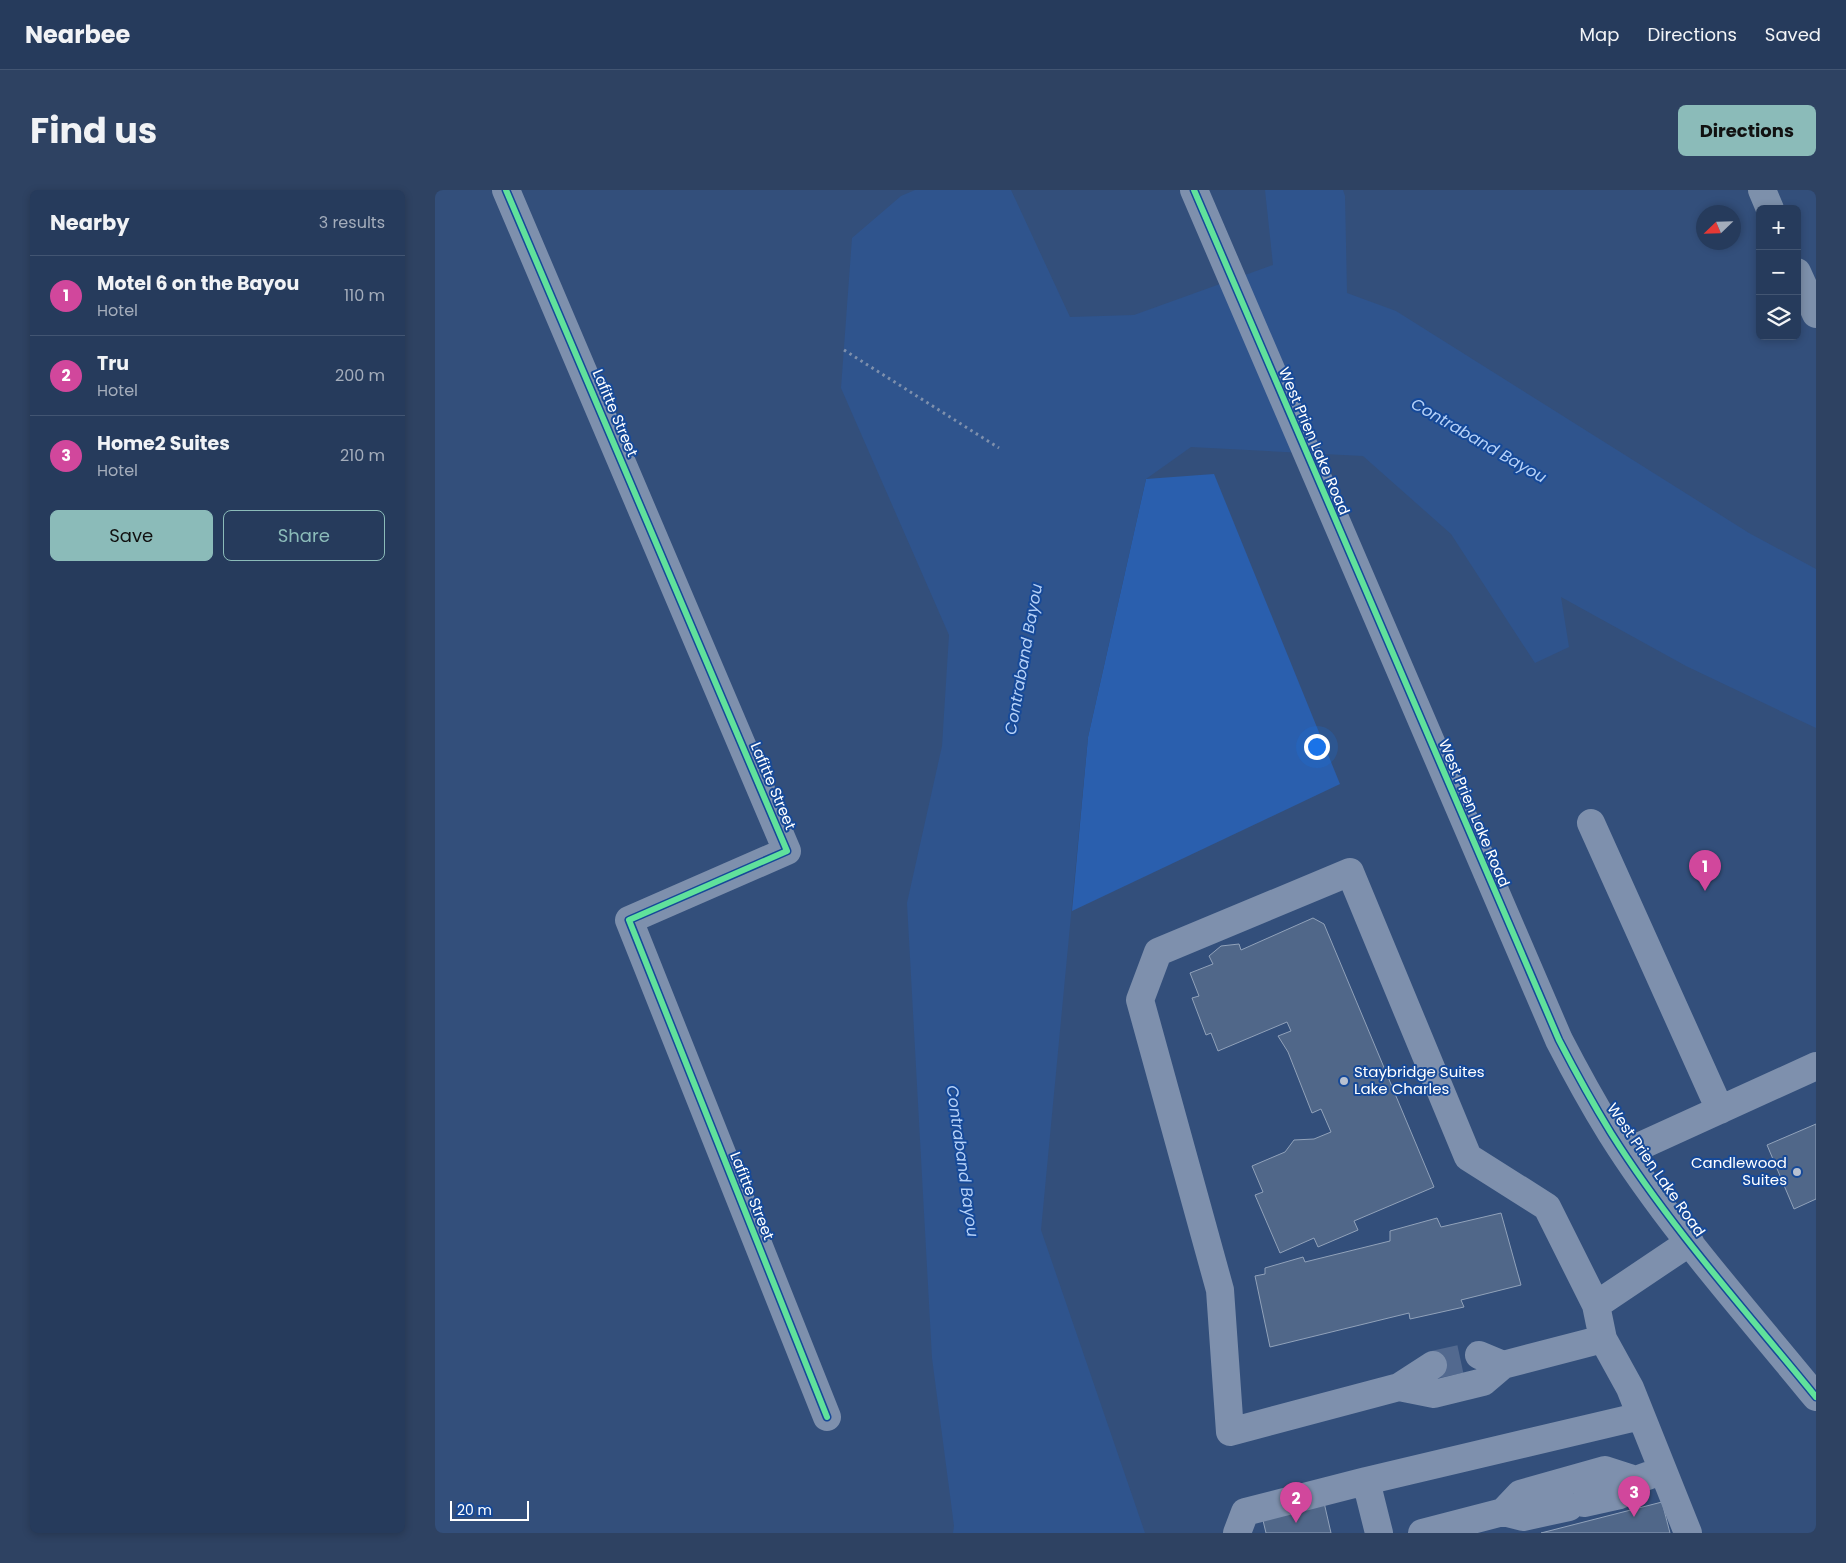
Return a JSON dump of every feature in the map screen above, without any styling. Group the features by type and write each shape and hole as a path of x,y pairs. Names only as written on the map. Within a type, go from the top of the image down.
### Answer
{"highway":[{"path":"1762,190 1768,205"},
{"path":"1801,281 1816,314"}],"street":[{"name":"Lafitte Street","path":"506,190 787,851 629,920 827,1417"},
{"name":"West Prien Lake Road","path":"1194,190 1456,804 1559,1040 1582,1084 1625,1153 1690,1242 1816,1397"},
{"path":"1591,823 1720,1110"},
{"path":"1433,1365 1399,1388 1230,1432 1220,1290 1140,1000 1158,952 1350,872 1468,1158 1547,1207 1597,1305 1603,1339 1630,1388 1688,1533"},
{"path":"1625,1153 1816,1066"},
{"path":"1597,1305 1690,1242"},
{"path":"1399,1388 1434,1394 1483,1382 1491,1360 1603,1339"},
{"path":"1237,1533 1245,1512 1365,1481 1641,1416"},
{"path":"1503,1512 1520,1494 1605,1470 1636,1480"},
{"path":"1422,1533 1503,1512 1523,1517 1620,1495 1636,1480 1663,1470"},
{"path":"1365,1481 1379,1533"}],"path":[{"path":"844,350 999,448"}],"shaded area":[{"path":"1214,474 1340,784 1072,911 1088,737 1146,479"}],"water":[{"name":"Contraband Bayou","path":"915,190 1011,190 1070,317 1134,315 1273,265 1265,190 1343,190 1345,196 1347,293 1396,311 1749,533 1816,569 1816,728 1686,666 1561,597 1569,647 1535,663 1451,534 1363,456 1191,447 1146,479 1088,737 1041,1230 1145,1533 953,1533 954,1526 932,1358 907,903 942,746 949,635 841,388 852,238 901,196"}],"building":[{"name":"Staybridge Suites Lake Charles","path":"1313,918 1324,924 1434,1187 1354,1221 1358,1230 1318,1247 1314,1238 1280,1253 1255,1195 1263,1192 1252,1166 1285,1152 1294,1140 1314,1139 1331,1132 1321,1109 1312,1113 1288,1052 1278,1036 1291,1031 1287,1022 1218,1051 1211,1033 1206,1035 1192,998 1199,996 1190,973 1213,964 1209,956 1221,946 1239,944 1241,950"},
{"name":"Candlewood Suites","path":"1816,1124 1816,1199 1794,1209 1767,1145"},
{"path":"1501,1213 1521,1285 1461,1300 1464,1307 1410,1319 1409,1313 1270,1347 1255,1276 1265,1274 1265,1268 1303,1257 1305,1262 1390,1241 1390,1231 1437,1218 1441,1227"},
{"path":"1323,1498 1331,1533 1266,1533 1261,1512"},
{"path":"1662,1502 1670,1533 1541,1533"}],"tunnel":[{"path":"1433,1365 1479,1355"}],"cycle path":[{"path":"506,190 787,851 629,920 827,1417"},
{"path":"1194,190 1559,1040 1611,1133 1658,1202 1709,1268 1816,1397"}],"place":[{"name":"Motel 6 on the Bayou","path":"1705,891"},
{"name":"Staybridge Suites Lake Charles","path":"1344,1081"},
{"name":"Candlewood Suites","path":"1797,1172"},
{"name":"Home2 Suites","path":"1634,1517"},
{"name":"Tru","path":"1296,1523"}]}
